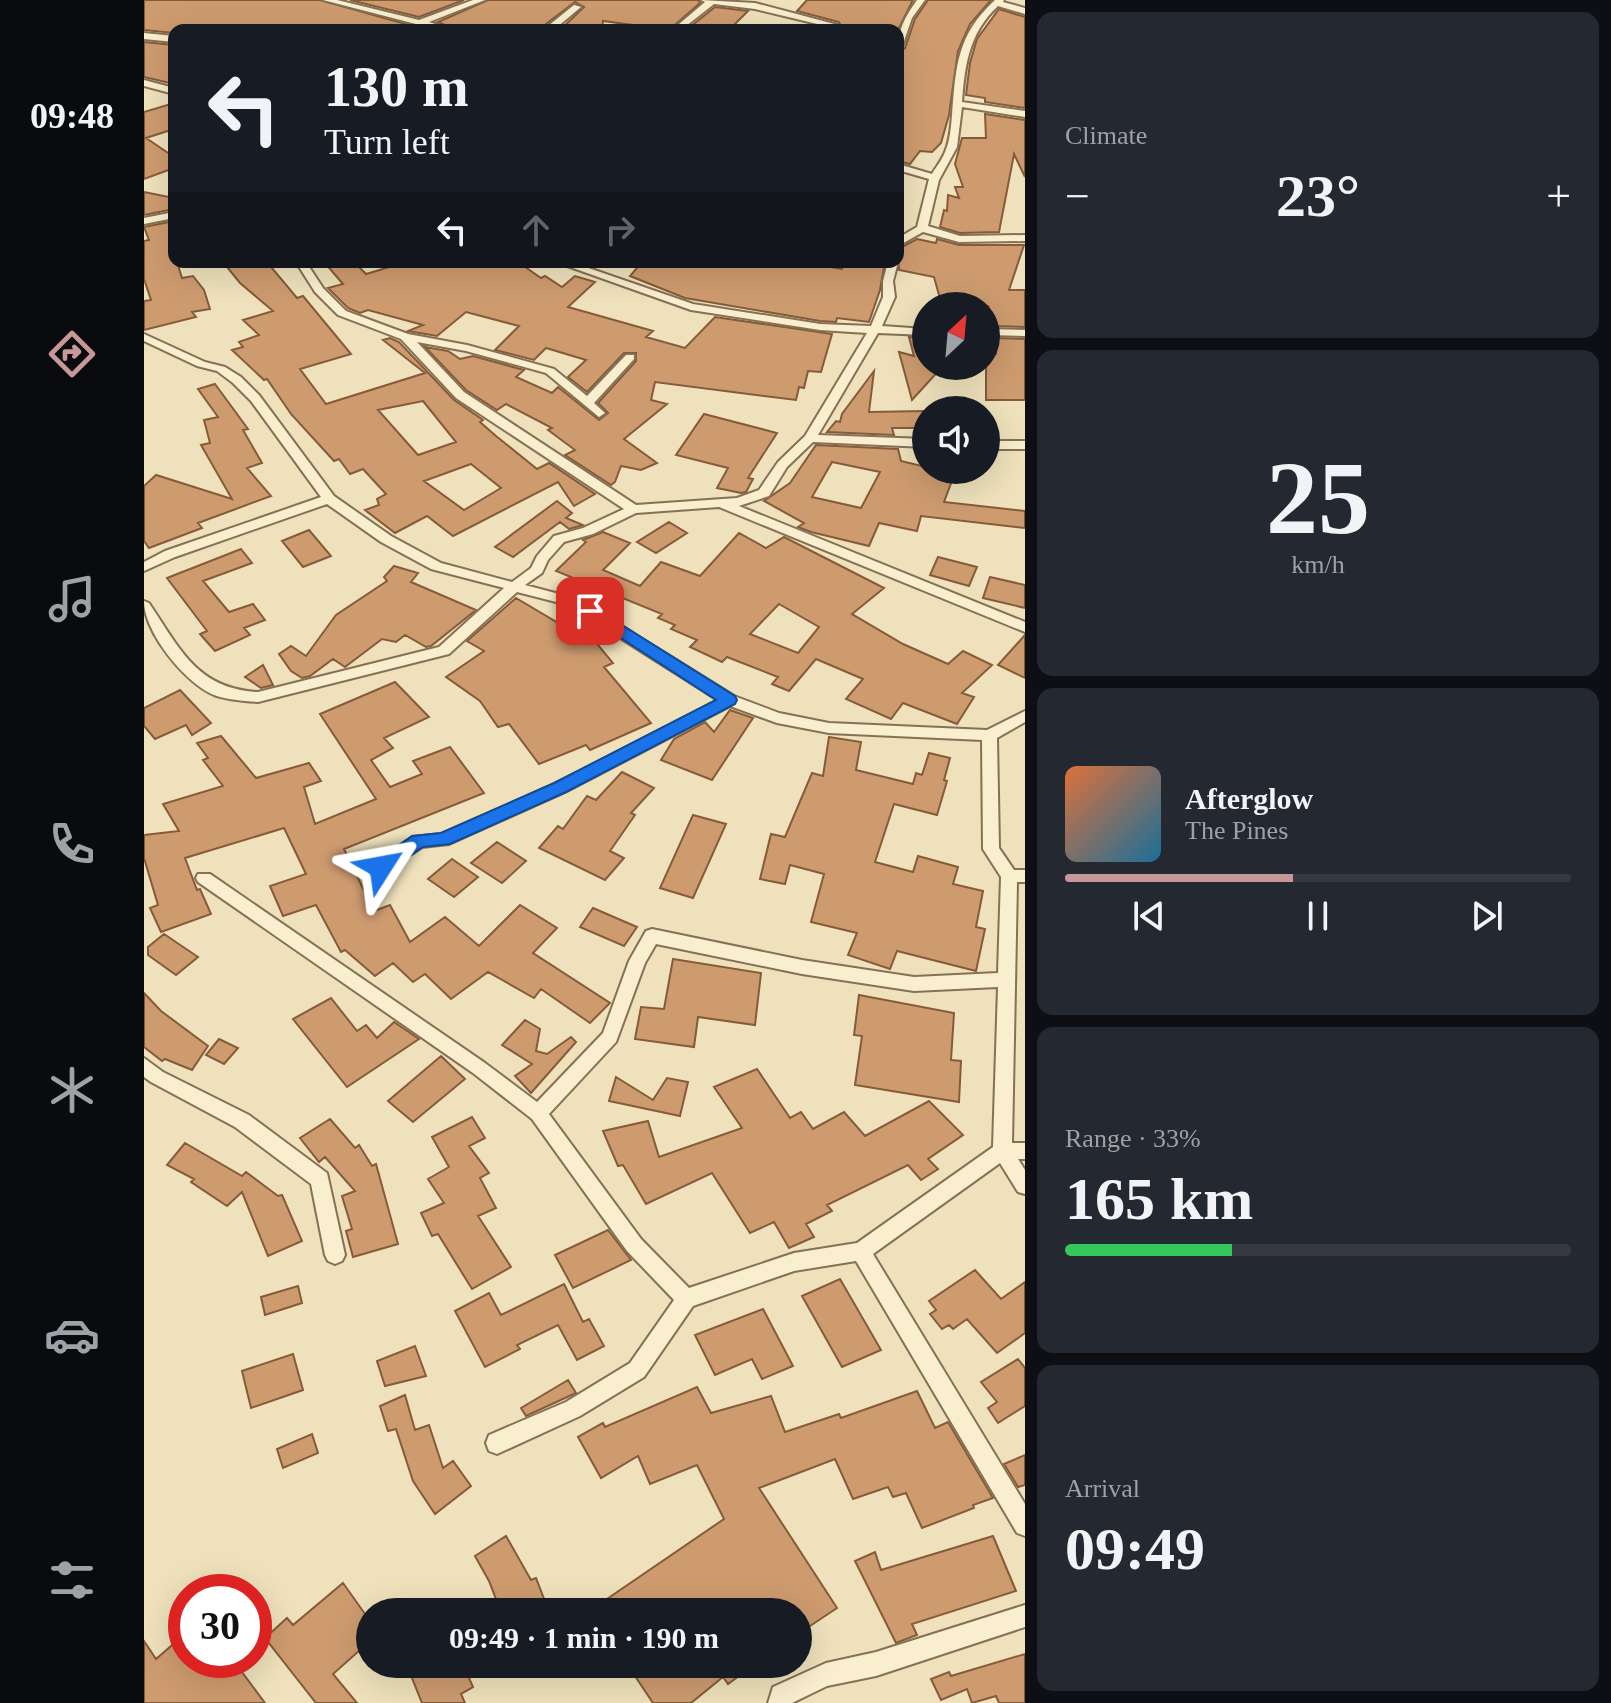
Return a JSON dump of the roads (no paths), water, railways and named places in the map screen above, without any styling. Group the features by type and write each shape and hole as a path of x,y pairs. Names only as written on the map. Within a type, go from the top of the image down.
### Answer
{"street":[{"path":"327,0 427,24"},
{"path":"419,22 481,0"},
{"path":"683,24 710,0 755,6 830,24"},
{"path":"904,30 921,0"},
{"path":"904,239 922,228 935,178 951,152 959,104 962,50 977,20 998,2 1025,11"},
{"path":"556,24 577,7"},
{"path":"144,36 168,38"},
{"path":"144,83 168,89"},
{"path":"959,104 1025,114"},
{"path":"904,169 935,178"},
{"path":"144,221 168,216"},
{"path":"922,228 959,239 1025,238"},
{"path":"302,268 342,313 405,337 444,342 538,367 560,377 599,413"},
{"path":"581,268 691,307 820,327 912,332"},
{"path":"591,271 595,268"},
{"path":"144,606 184,664 212,690 239,698 258,697 444,651 537,570 559,539 588,531 633,509 739,502 764,493 782,465 810,438 874,331 889,297 891,268"},
{"path":"1000,332 1025,333"},
{"path":"144,337 201,364 221,369 237,380 255,398 329,499 386,539 436,566 549,595 590,611 729,700 777,718 829,728 989,735 1025,716"},
{"path":"405,337 460,395 633,509"},
{"path":"588,402 630,357"},
{"path":"810,438 912,442"},
{"path":"1000,445 1025,445"},
{"path":"144,567 170,554 329,499"},
{"path":"722,503 1025,627"},
{"path":"381,867 419,841 443,840 560,788 729,700"},
{"path":"989,735 991,849 1017,876 1007,980 1002,1151 1025,1186"},
{"path":"204,878 479,1068 538,1113 634,1245 686,1299"},
{"path":"538,1113 610,1037 637,961 652,936 802,967 914,984 1007,980"},
{"path":"144,1066 157,1077 242,1121 320,1179 335,1255"},
{"path":"497,1443 573,1409 637,1370 686,1299 794,1262 861,1251 1002,1151 1025,1151"},
{"path":"861,1251 1025,1525"},
{"path":"780,1703 781,1695 826,1675 876,1664 1025,1616"}]}
